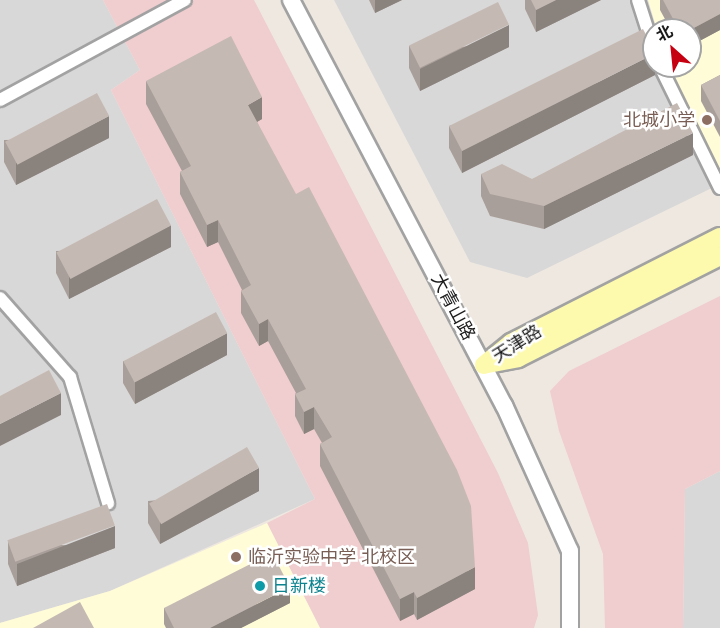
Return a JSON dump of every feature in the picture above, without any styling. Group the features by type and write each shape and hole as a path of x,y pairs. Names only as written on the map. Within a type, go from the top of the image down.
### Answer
{"main road":[{"name":"天津路","path":"483,365 511,343 720,237"},
{"name":"天津路","path":"483,365 518,358 720,256"}],"street":[{"path":"0,99 185,0"},
{"name":"大青山路","path":"291,0 483,365 570,551 570,628"},
{"path":"638,0 644,18"},
{"path":"666,78 720,188"},
{"path":"0,298 70,377 108,503"}],"shaded area":[{"path":"0,0 103,0 140,70 111,90 315,499 110,591 0,623"},
{"path":"103,0 254,0 498,473 528,543 538,615 534,628 320,628 267,523 315,499 111,90 140,70"},
{"path":"334,0 648,0 653,18 642,18 642,78 673,78 720,171 720,184 527,278 470,262"},
{"name":"北城小学","path":"648,0 720,0 720,171 673,78 702,78 702,18 653,18"},
{"path":"720,296 720,471 685,489 683,628 605,628 603,554 559,431 550,391 569,371"},
{"path":"720,471 720,628 683,628 685,489"},
{"name":"临沂实验中学 北校区","path":"267,523 320,628 0,628 0,623 110,591"}],"building":[{"path":"531,0 556,0 536,10"},
{"path":"663,0 720,0 720,14 702,24 702,18 673,18"},
{"path":"498,2 509,24 420,68 409,45"},
{"path":"642,30 642,60 462,151 449,126"},
{"path":"231,36 262,97 248,105 296,194 309,187 457,470 471,506 475,567 417,598 414,592 400,599 320,444 332,437 314,407 304,412 295,394 306,389 268,319 259,324 241,291 251,285 218,220 207,225 180,172 191,166 146,81"},
{"path":"720,75 720,121 701,85"},
{"path":"97,93 109,116 17,165 5,142"},
{"path":"677,103 693,133 544,206 490,194 481,174 502,164 532,179"},
{"path":"157,199 171,225 70,279 56,253"},
{"path":"216,312 227,333 135,382 123,361"},
{"path":"49,370 61,393 0,424 0,396"},
{"path":"247,447 259,468 161,524 149,504"},
{"path":"107,504 115,526 15,562 7,540"},
{"path":"272,553 290,587 210,628 174,628 164,608"},
{"path":"80,602 94,628 33,628"}],"place":[{"name":"北城小学","path":"707,120"},
{"name":"临沂实验中学 北校区","path":"236,557"},
{"name":"日新楼","path":"260,586"}]}
